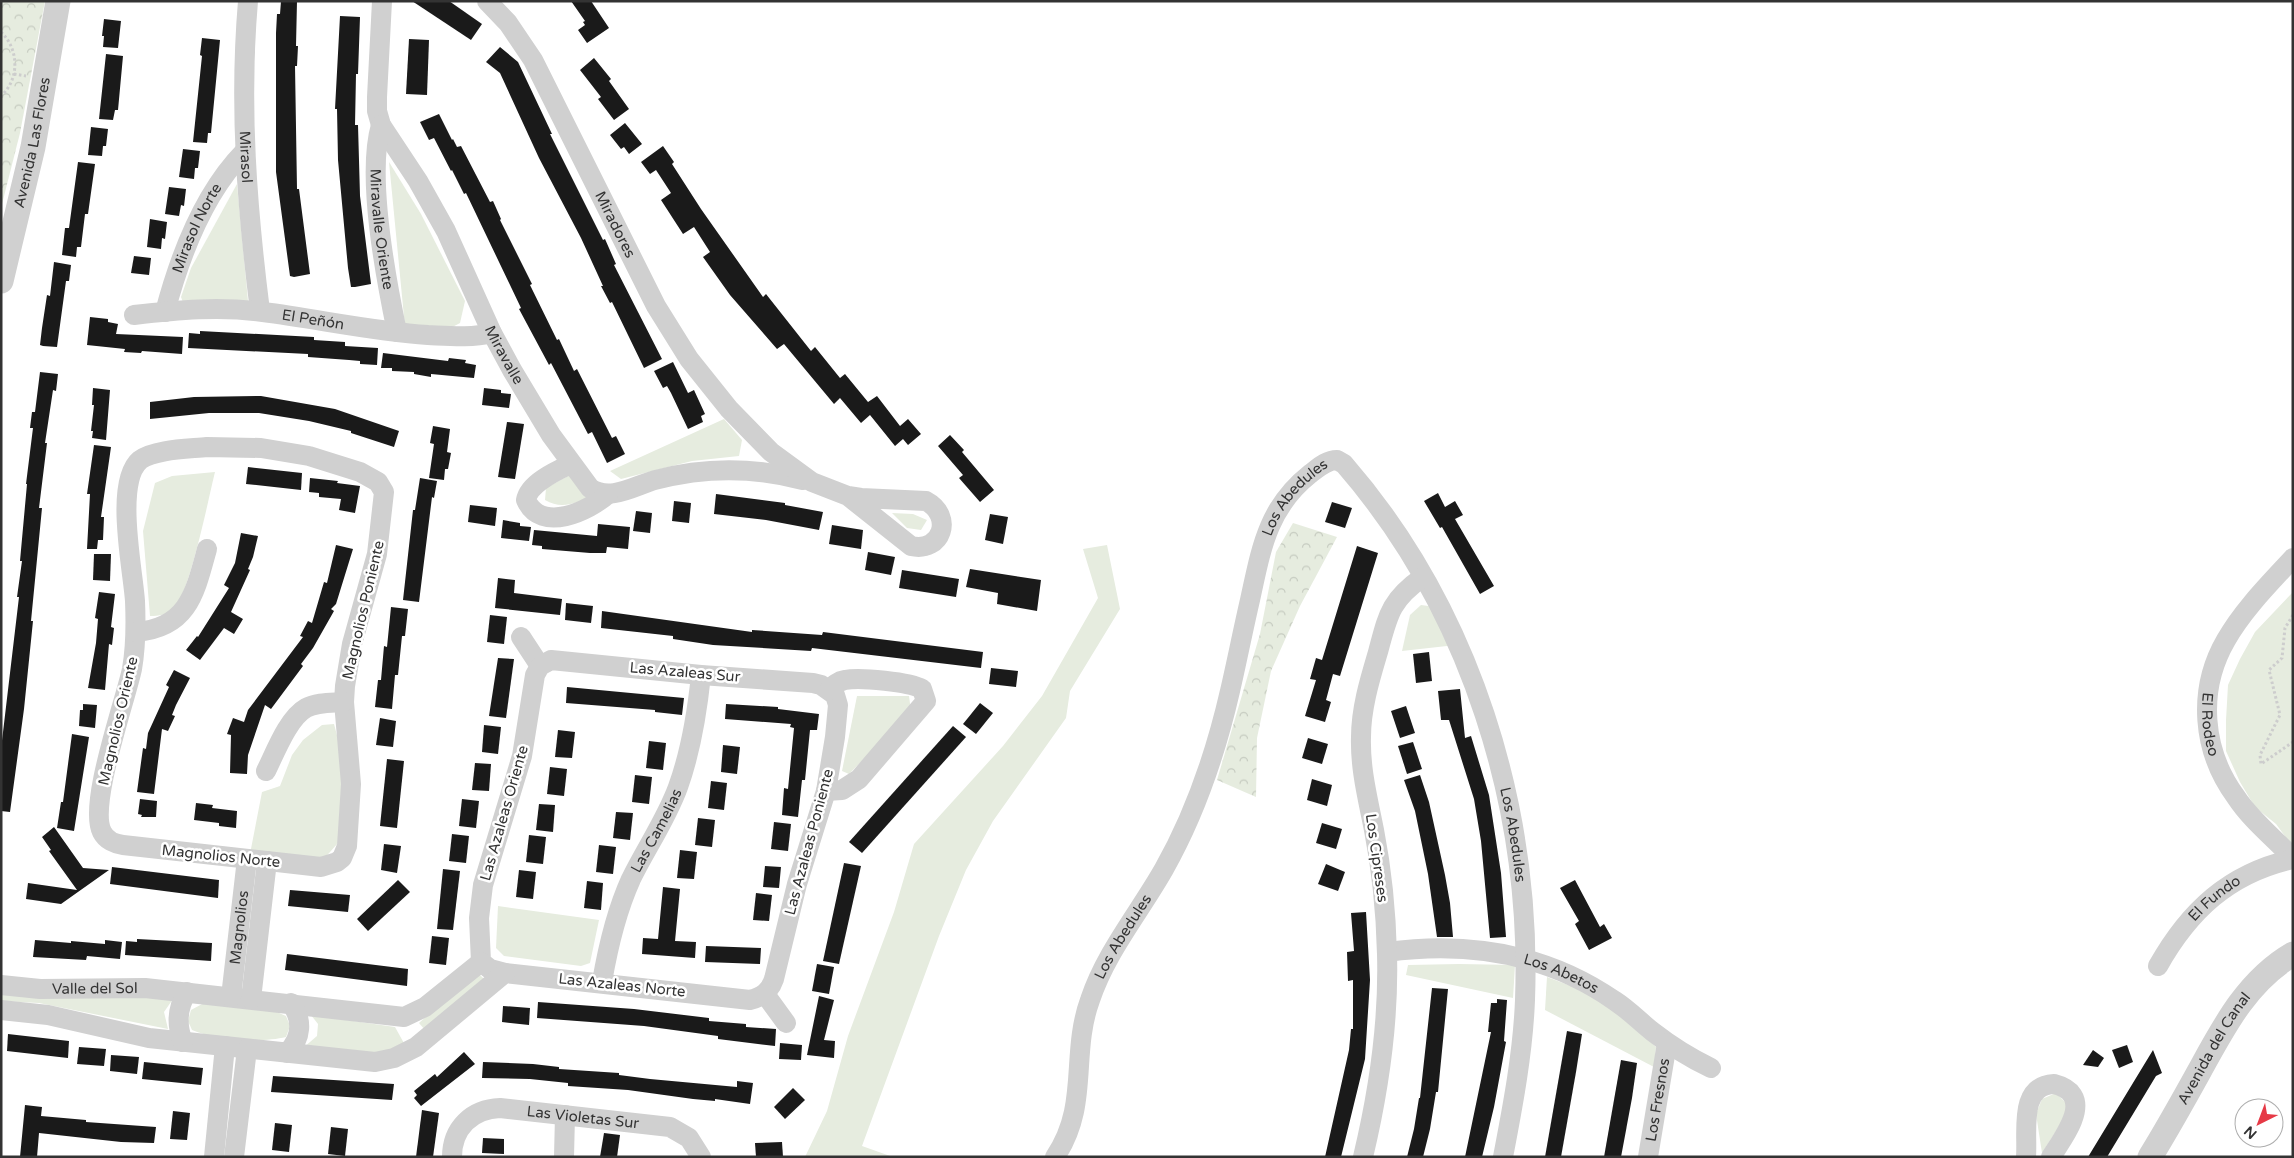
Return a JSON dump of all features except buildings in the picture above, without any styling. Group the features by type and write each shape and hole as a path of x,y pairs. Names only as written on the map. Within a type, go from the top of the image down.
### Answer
{"street":[{"name":"Avenida Las Flores","path":"1,281 31,154 58,1"},
{"name":"Mirasol","path":"248,1 243,72 244,152 247,208 260,311"},
{"name":"Miravalle","path":"382,1 377,97 377,111 381,125 418,180 442,222 492,333 533,407 571,464 590,488 595,492 608,494"},
{"name":"Miradores","path":"487,1 508,23 533,60 643,281 670,330 710,387 756,438 786,464 812,482 848,496"},
{"name":"Miravalle Oriente","path":"381,125 376,145 376,180 384,257 397,332"},
{"name":"Mirasol Norte","path":"165,312 175,277 202,213 222,178 244,152"},
{"name":"El Peñón","path":"134,315 220,309 260,311 397,332 468,337 492,333"},
{"path":"742,470 753,455 756,438"},
{"name":"Magnolios Poniente","path":"140,460 155,454 178,450 217,447 261,448 330,462 369,476 382,488 384,501 377,554 352,644 344,702 350,751 351,792 347,846 342,858 337,862"},
{"name":"Magnolios Oriente","path":"106,838 102,832 99,820 103,784 110,749 128,689 136,632 127,523 130,477 140,460"},
{"name":"Los Abedules","path":"1055,1157 1068,1135 1076,1105 1081,1040 1089,1002 1115,946 1166,866 1195,802 1227,703 1263,541 1280,506 1297,485 1318,468 1332,460 1341,461 1380,509 1423,577 1450,628 1469,673 1500,767 1512,821 1518,861 1525,957 1523,1028 1514,1096 1503,1157"},
{"path":"571,464 546,478 531,490 526,500 532,509 548,516 569,516 589,508 608,494 681,474 742,470 812,482"},
{"path":"136,632 159,628 175,620 183,612 196,585 207,549"},
{"name":"El Rodeo","path":"2293,558 2250,607 2227,639 2211,676 2207,714 2213,753 2227,785 2244,808 2293,859"},
{"name":"Los Cipreses","path":"1363,1157 1384,1049 1388,994 1381,873 1363,776 1361,735 1366,698 1391,608 1399,596 1423,577"},
{"path":"521,637 540,666"},
{"name":"Las Azaleas Sur","path":"540,666 551,660 557,660 701,675 813,683 829,690"},
{"name":"Las Azaleas Oriente","path":"480,962 480,918 483,885 517,775 535,674 540,666"},
{"name":"Las Camelias","path":"602,982 608,946 622,901 640,862 667,813 686,763 696,718 701,675"},
{"path":"826,791 842,790 859,779 924,705 926,696 922,689 913,684 851,679 839,681 829,690"},
{"name":"Las Azaleas Poniente","path":"765,994 774,979 797,884 826,791 835,737 838,704 835,695 829,690"},
{"path":"266,771 280,742 300,713 311,706 344,702"},
{"name":"Magnolios Norte","path":"106,838 111,842 124,846 321,867 337,862"},
{"name":"Magnolios","path":"231,997 247,859"},
{"name":"El Fundo","path":"2158,966 2182,929 2215,895 2228,885 2255,870 2270,864 2293,859"},
{"name":"Magnolios","path":"251,999 267,861"},
{"name":"Los Abetos","path":"1387,952 1434,948 1463,948 1525,957 1550,966 1596,988 1628,1010 1667,1043 1711,1068"},
{"name":"Avenida del Canal","path":"2150,1157 2232,1014 2264,975 2293,954"},
{"path":"416,1047 404,1017 425,1007 480,962"},
{"name":"Las Azaleas Norte","path":"480,962 490,969 505,973 602,982 750,1000 765,994"},
{"name":"Valle del Sol","path":"1,1010 48,1015 126,1034 183,1042 375,1062 394,1058 416,1047 505,973"},
{"name":"Valle del Sol","path":"1,985 40,989 145,988 404,1017"},
{"path":"183,1042 178,1015 187,992"},
{"path":"765,994 786,1023"},
{"path":"287,1053 293,1046 300,1030 296,1011 291,1003"},
{"name":"Los Fresnos","path":"1648,1157 1667,1043"},
{"path":"214,1157 225,1046"},
{"path":"234,1157 247,1049"},
{"path":"2026,1157 2028,1103 2037,1090 2054,1084 2069,1092 2075,1103 2076,1110 2072,1124 2051,1157"},
{"name":"Las Violetas Sur","path":"452,1157 456,1134 466,1120 482,1110 491,1108 670,1127 689,1138 698,1152"},
{"path":"564,1157 565,1115"}],"path":[{"path":"1,32 10,42 15,62 11,84 1,96"},
{"path":"2293,615 2285,628 2282,658 2269,670 2280,715 2260,755 2262,764 2293,742"}],"green space":[{"path":"1,1 45,1 20,133 1,208"},
{"path":"389,162 421,214 465,301 460,323 443,332 405,327"},
{"path":"237,184 248,301 185,308 181,297 191,268"},
{"path":"724,419 742,440 739,456 692,461 621,479 610,471"},
{"path":"215,472 192,566 180,600 166,614 150,616 143,531 155,483 172,476"},
{"path":"570,475 593,496 563,505 557,505 545,500 546,488"},
{"path":"892,513 913,514 927,520 921,530 907,528"},
{"path":"1293,523 1337,537 1300,606 1271,671 1257,738 1256,797 1217,780 1260,634 1276,552"},
{"path":"1107,545 1120,609 1070,691 1066,718 993,821 966,870 939,936 862,1146 893,1157 805,1157 827,1111 848,1036 894,912 914,844 1003,746 1042,696 1098,598 1083,549"},
{"path":"2293,592 2293,847 2276,824 2255,807 2240,782 2226,751 2226,720 2228,685 2240,659 2255,632"},
{"path":"1421,605 1436,607 1456,645 1402,651 1410,615"},
{"path":"857,696 909,696 911,711 849,774 842,771"},
{"path":"334,724 343,758 338,843 322,861 250,854 262,792 280,786 292,755 303,740 322,725"},
{"path":"498,906 599,920 590,963 581,966 504,956 496,948"},
{"path":"1408,965 1515,965 1513,998 1406,975"},
{"path":"477,972 484,979 425,1030 419,1023"},
{"path":"1547,977 1592,994 1623,1016 1656,1047 1654,1067 1545,1010"},
{"path":"1,990 173,999 164,1012 168,1029 39,1003 1,1001"},
{"path":"204,1003 272,1010 286,1016 290,1026 286,1037 264,1040 238,1040 201,1033 192,1030 188,1021 191,1010"},
{"path":"311,1015 395,1027 405,1045 376,1054 303,1048 317,1036 318,1024"},
{"path":"2056,1093 2067,1104 2063,1120 2042,1153 2036,1114 2042,1099"}]}
